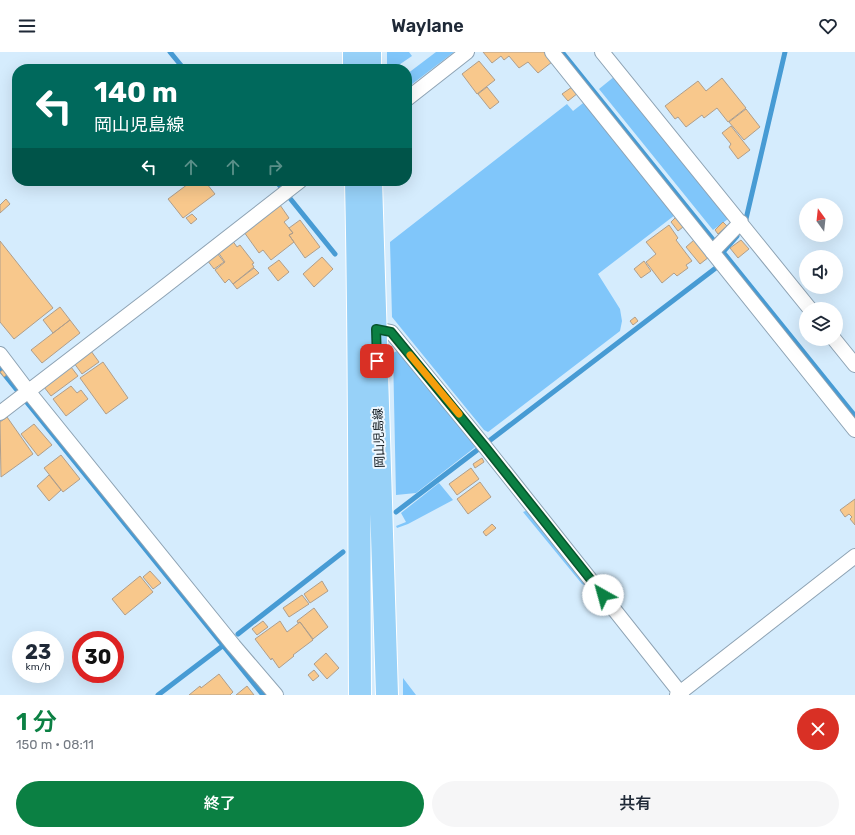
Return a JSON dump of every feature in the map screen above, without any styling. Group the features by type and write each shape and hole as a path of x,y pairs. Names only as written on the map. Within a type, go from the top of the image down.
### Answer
{"main road":[{"path":"354,52 354,64"},
{"path":"370,52 370,64"},
{"name":"岡山児島線","path":"356,186 359,325 358,437 360,695"},
{"name":"岡山児島線","path":"372,186 387,695"}],"street":[{"path":"412,95 467,52"},
{"path":"552,52 718,254 855,430"},
{"path":"602,52 804,302"},
{"path":"0,413 294,186"},
{"path":"718,254 741,222"},
{"path":"376,329 391,332 484,445 680,694 855,556"},
{"path":"840,346 855,365"},
{"path":"0,354 24,395 276,695"}],"shaded area":[{"path":"387,52 409,52 412,56 400,64 387,64"},
{"path":"436,52 454,52 412,84 412,70"},
{"path":"615,76 728,219 713,230 599,89"},
{"path":"587,100 675,215 598,274 620,309 622,321 620,331 488,432 484,430 392,317 390,242 567,104 573,111"},
{"path":"401,349 478,445 416,493 396,495 393,353"},
{"path":"439,483 453,500 408,524 397,528 396,526 406,522 401,513"},
{"path":"528,510 591,588 582,584 523,512"},
{"path":"403,678 416,695 403,695"}],"building":[{"path":"483,52 544,52 552,62 538,73 528,62 519,68 509,56 504,60 501,56 492,63"},
{"path":"479,61 495,80 477,94 462,74"},
{"path":"722,78 746,108 728,122 717,108 704,118 702,115 686,127 678,117 675,119 665,106 698,81 706,91"},
{"path":"487,87 499,102 490,109 478,94"},
{"path":"572,87 578,93 568,101 562,94"},
{"path":"746,109 760,127 744,140 729,122"},
{"path":"731,126 750,150 738,159 729,147 731,144 722,133"},
{"path":"185,186 209,186 215,194 183,218 168,199"},
{"path":"6,199 10,204 0,213 0,205"},
{"path":"280,205 289,218 284,222 293,233 289,235 294,242 271,260 263,250 259,253 244,232"},
{"path":"192,214 197,219 191,224 186,218"},
{"path":"676,217 683,227 678,231 671,222"},
{"path":"300,220 320,247 305,258 289,235 293,233 289,228"},
{"path":"723,222 727,226 718,234 715,230"},
{"path":"669,225 678,238 676,240 692,261 686,265 688,268 677,276 674,273 662,283 646,262 656,254 646,242"},
{"path":"232,240 237,247 240,245 254,263 252,264 254,267 233,284 229,279 225,283 215,270 225,262 218,252"},
{"path":"694,240 709,257 700,264 686,247"},
{"path":"741,240 749,249 738,258 730,248"},
{"path":"0,241 53,308 14,339 0,322"},
{"path":"217,253 224,262 214,269 207,260"},
{"path":"322,257 333,269 314,287 303,274"},
{"path":"279,260 289,272 278,281 268,268"},
{"path":"644,261 651,271 641,278 634,269"},
{"path":"254,268 259,273 237,289 233,284"},
{"path":"60,307 70,320 53,333 43,320"},
{"path":"635,317 638,321 633,325 630,321"},
{"path":"70,320 80,333 42,363 31,350"},
{"path":"91,351 99,362 82,374 74,363"},
{"path":"103,362 128,398 106,414 80,378"},
{"path":"71,367 78,376 51,396 44,387"},
{"path":"4,369 8,374 4,377 0,372"},
{"path":"71,386 77,393 81,390 88,399 66,416 53,399"},
{"path":"7,417 33,454 1,477 0,422"},
{"path":"34,424 52,445 38,456 21,434"},
{"path":"61,455 80,479 63,492 44,468"},
{"path":"482,458 484,462 475,468 473,464"},
{"path":"471,468 479,479 457,495 449,484"},
{"path":"49,475 61,490 49,501 37,486"},
{"path":"480,482 491,497 468,514 457,499"},
{"path":"855,499 855,525 850,519 852,517 849,514 845,517 840,510"},
{"path":"492,524 496,528 486,536 483,532"},
{"path":"150,571 161,583 153,589 143,577"},
{"path":"140,576 153,592 125,615 112,599"},
{"path":"322,581 328,591 310,603 304,594"},
{"path":"302,595 309,604 289,617 283,608"},
{"path":"314,608 328,627 313,639 300,622 298,623 297,621"},
{"path":"263,621 268,627 257,635 252,629"},
{"path":"280,621 287,632 300,622 313,640 279,668 255,639"},
{"path":"326,653 339,668 327,679 314,664"},
{"path":"314,670 319,676 313,681 308,675"},
{"path":"219,674 233,692 230,695 189,695 200,686 201,688"},
{"path":"247,686 254,695 236,695"}],"waterway":[{"path":"170,52 180,64"},
{"path":"562,52 855,416"},
{"path":"746,219 785,52"},
{"path":"280,186 335,254"},
{"path":"723,252 737,236"},
{"path":"396,512 721,264"},
{"path":"0,369 263,695"},
{"path":"238,634 343,552"},
{"path":"158,695 225,644"}],"slow traffic":[{"path":"410,355 459,414"}],"route":[{"path":"377,361 376,329 391,332 603,595"}]}
